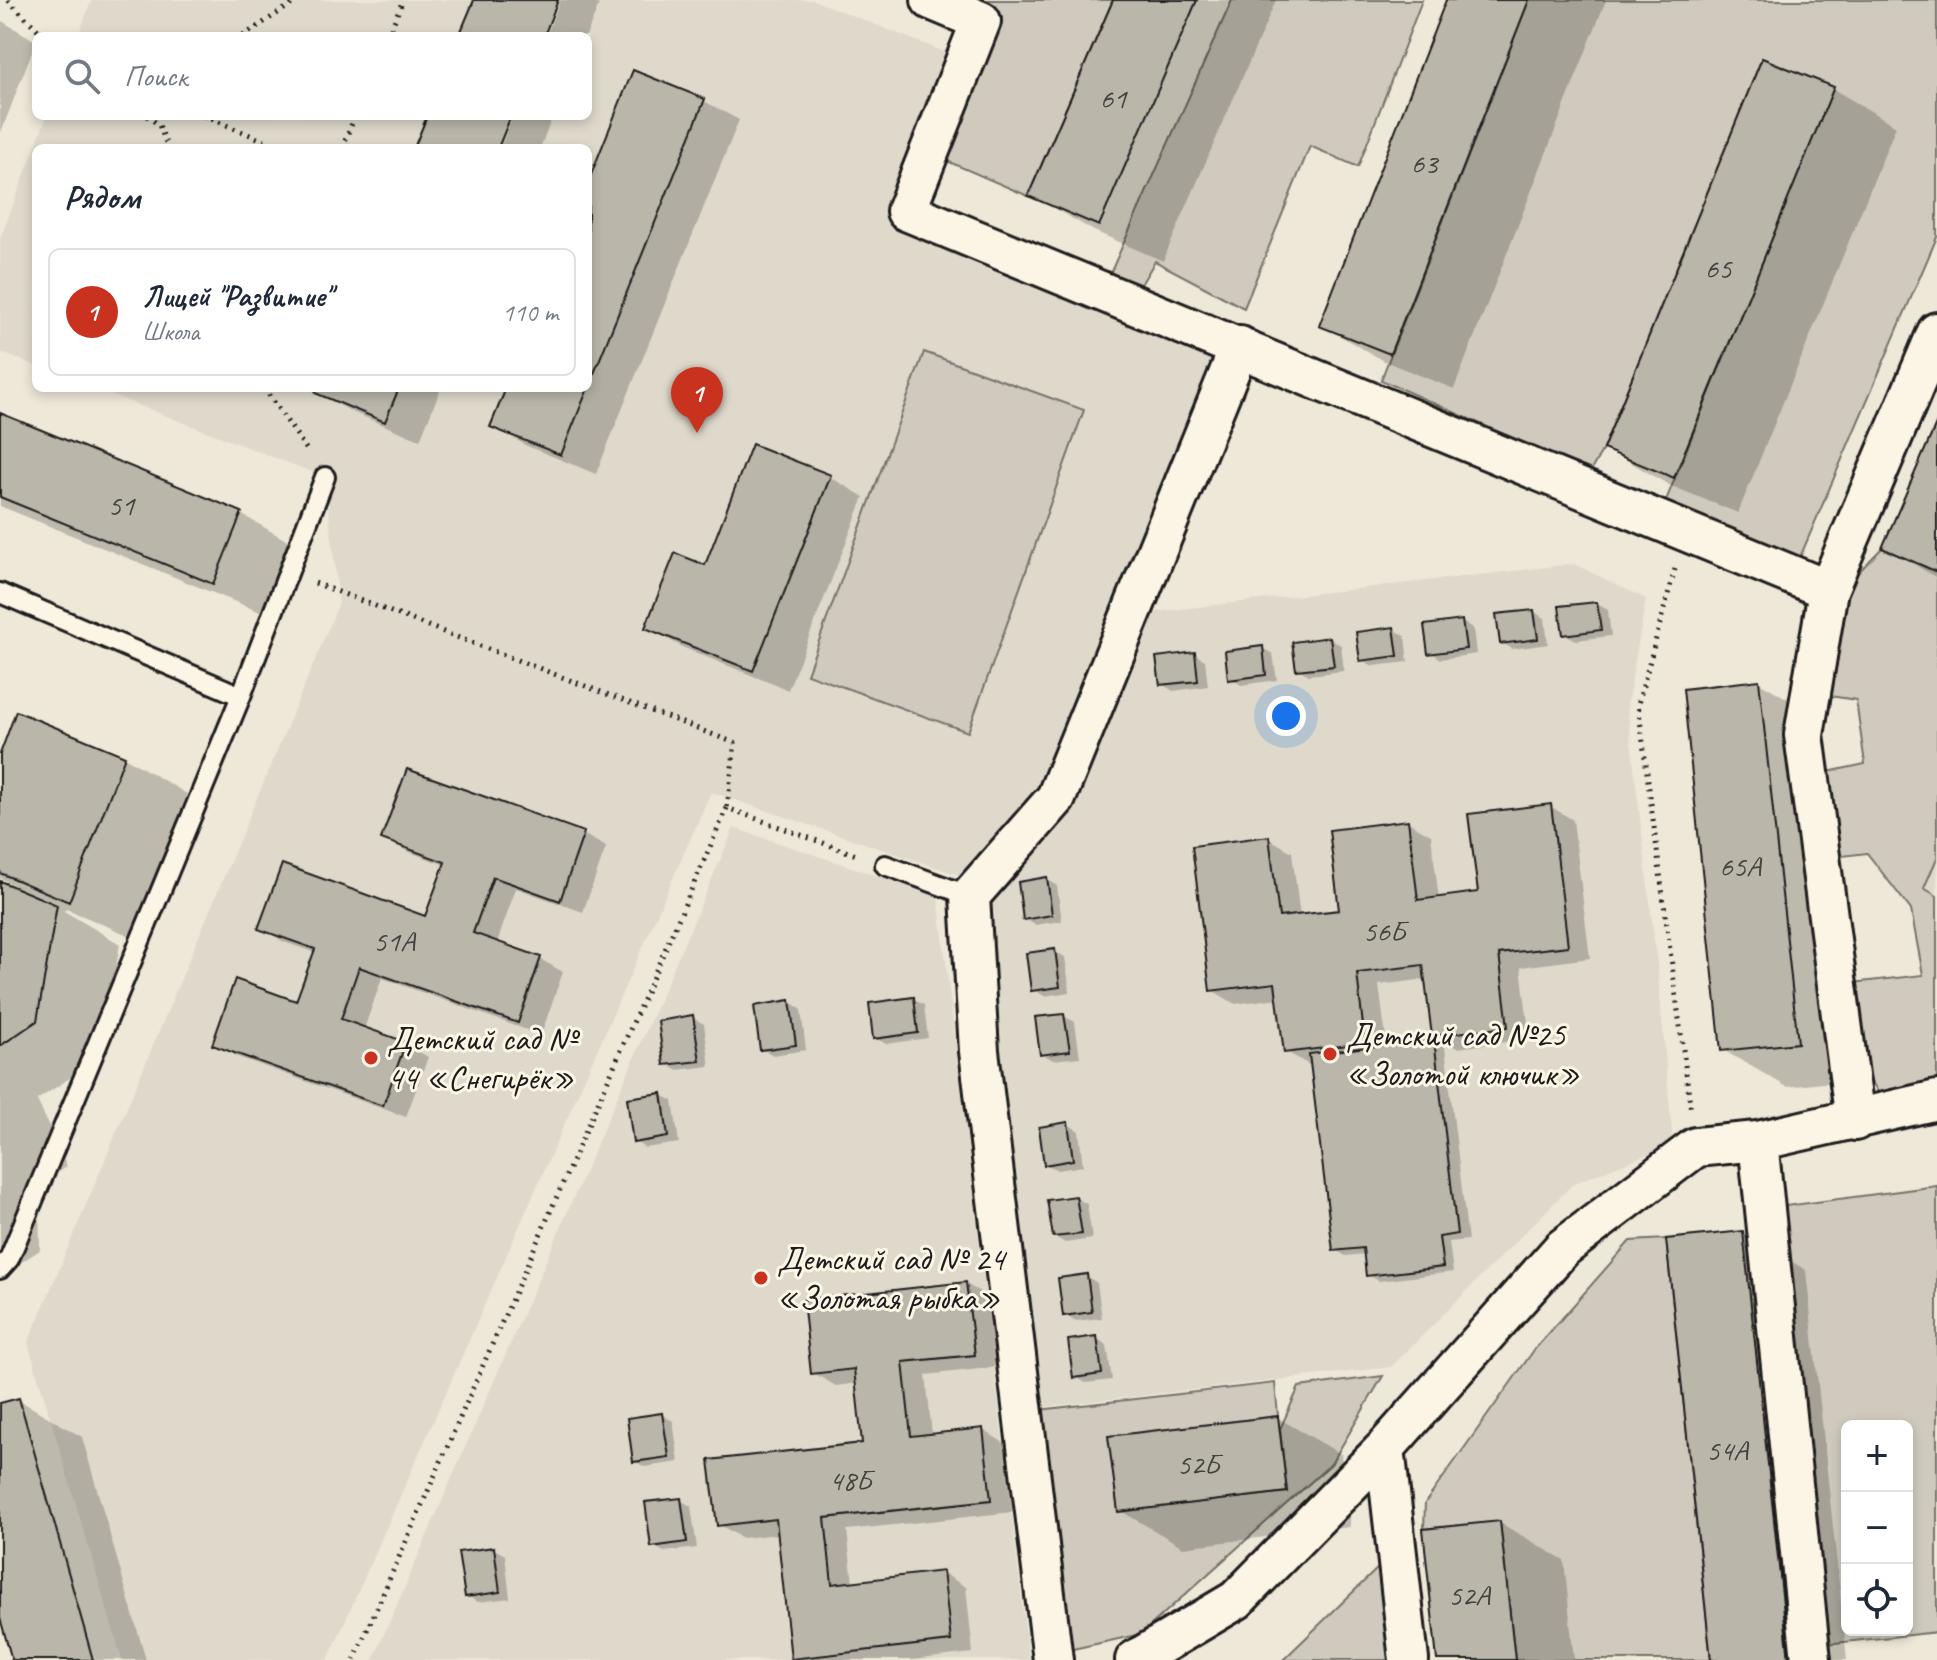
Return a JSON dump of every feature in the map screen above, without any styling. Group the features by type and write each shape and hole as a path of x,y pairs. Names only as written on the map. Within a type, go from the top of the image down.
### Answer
{"street":[{"path":"931,0 981,21 906,211 1828,590"},
{"path":"1855,1121 1804,735 1828,590 1937,332"},
{"path":"1053,1660 979,1051 970,896 1056,798 1240,346"},
{"path":"1141,1659 1236,1600 1385,1448 1563,1248 1696,1147 1758,1141 1937,1100"},
{"path":"1758,1141 1811,1660"},
{"path":"1385,1448 1409,1660"}],"lane":[{"path":"0,1269 9,1259 241,696 325,477"},
{"path":"0,593 241,696"},
{"path":"885,865 970,896"}],"path":[{"path":"8,0 40,32"},
{"path":"249,32 298,0"},
{"path":"390,32 403,0"},
{"path":"152,120 159,125 166,144"},
{"path":"214,120 272,144"},
{"path":"344,144 353,120"},
{"path":"267,392 325,477"},
{"path":"1686,530 1638,704 1696,1147"},
{"path":"288,573 735,743 727,808 354,1660"},
{"path":"727,808 885,865"}],"shaded area":[{"path":"92,0 813,0 952,55 890,214 1218,351 1040,783 965,877 711,792 328,1660 122,1660 28,1343 339,603 325,477 104,392 592,392 592,144 36,144 45,120 592,120 592,32 80,32"},
{"path":"959,0 1113,0 1028,196 940,158 995,16"},
{"path":"1232,0 1422,0 1358,167 1310,146 1244,308 1155,261 1134,296 1105,285"},
{"path":"1529,0 1937,0 1937,237 1798,562 1665,503 1833,87 1762,58 1603,449 1590,472 1381,380"},
{"path":"32,155 32,364 0,352 0,239"},
{"path":"924,352 1084,410 968,732 807,674"},
{"path":"1882,548 1937,572 1937,858 1924,888 1937,896 1937,1091 1886,1104 1853,1053 1844,984 1923,975 1911,910 1867,853 1834,857 1818,774 1865,764 1856,700 1823,695 1839,592"},
{"name":"Детский сад №25 «Золотой ключик»","path":"1574,564 1646,599 1627,706 1657,964 1673,1144 1574,1183 1391,1367 1034,1408 979,901 1146,613"},
{"name":"Детский сад № 24 «Золотая рыбка»","path":"734,828 938,896 1029,1660 373,1660"},
{"path":"1937,858 1937,896 1924,889"},
{"path":"1937,1186 1937,1632 1913,1635 1913,1420 1841,1420 1841,1636 1900,1636 1826,1644 1778,1207"},
{"path":"1666,1239 1711,1660 1515,1660 1500,1522 1424,1529 1425,1503 1534,1350 1630,1241"},
{"path":"1383,1376 1331,1464 1141,1634 1064,1651 1039,1410 1275,1383 1278,1416 1109,1436 1118,1512 1287,1492 1280,1429 1299,1387"},
{"path":"1382,1564 1390,1660 1283,1660"}],"building":[{"path":"474,0 558,0 546,32 461,32"},
{"path":"1113,0 1197,0 1099,226 1028,196"},
{"path":"1446,0 1529,0 1390,354 1319,326"},
{"path":"1762,58 1834,87 1674,478 1603,449"},
{"path":"633,70 705,99 592,378 592,172"},
{"path":"425,120 509,120 500,144 416,144"},
{"path":"315,392 397,392 385,422"},
{"path":"504,392 586,392 561,455 490,427"},
{"path":"0,413 242,512 213,584 0,497"},
{"path":"1937,422 1937,572 1882,548"},
{"path":"752,444 831,475 753,671 645,628 675,553 705,565"},
{"path":"1597,602 1601,630 1563,635 1559,606"},
{"path":"1534,610 1538,639 1500,644 1496,614"},
{"path":"1462,620 1466,649 1428,654 1424,625"},
{"path":"1394,627 1398,656 1360,661 1356,632"},
{"path":"1330,637 1334,666 1296,670 1292,642"},
{"path":"1263,646 1266,675 1228,680 1225,651"},
{"path":"1195,652 1198,681 1160,685 1156,657"},
{"path":"1759,680 1798,1043 1721,1051 1683,689"},
{"path":"16,711 125,756 69,902 0,873 0,754"},
{"path":"407,769 584,832 560,901 493,877 473,933 541,957 518,1023 359,967 341,1019 406,1042 383,1106 212,1045 235,979 296,1001 315,949 258,929 282,864 425,916 445,862 381,839"},
{"path":"1551,804 1568,946 1499,954 1508,1027 1432,1036 1423,965 1357,973 1365,1043 1284,1053 1275,983 1210,991 1192,846 1269,836 1279,917 1339,910 1329,830 1408,820 1418,900 1478,892 1468,814"},
{"path":"1047,877 1052,915 1023,920 1018,882"},
{"path":"0,881 57,905 37,1021 0,1046"},
{"path":"1055,949 1060,987 1031,991 1026,953"},
{"path":"914,997 918,1033 873,1039 869,1003"},
{"path":"790,1000 796,1045 760,1050 754,1006"},
{"path":"1064,1014 1070,1051 1040,1055 1035,1017"},
{"path":"693,1015 700,1061 664,1065 658,1021"},
{"path":"1434,1039 1457,1234 1439,1237 1443,1267 1366,1276 1363,1248 1333,1251 1309,1054"},
{"path":"662,1093 668,1137 633,1143 627,1098"},
{"path":"1068,1122 1073,1160 1044,1165 1039,1127"},
{"path":"1076,1196 1082,1234 1053,1237 1047,1200"},
{"path":"1743,1231 1789,1660 1711,1660 1666,1239"},
{"path":"1087,1274 1092,1312 1063,1316 1058,1278"},
{"path":"966,1282 975,1355 903,1362 911,1436 983,1428 991,1500 825,1518 832,1584 943,1571 951,1641 791,1659 776,1519 717,1526 709,1460 862,1443 854,1369 811,1374 803,1300"},
{"path":"1097,1336 1102,1374 1073,1378 1068,1340"},
{"path":"19,1398 93,1660 12,1660 0,1618 0,1403"},
{"path":"662,1413 669,1457 633,1462 627,1418"},
{"path":"1278,1416 1287,1492 1118,1512 1108,1436"},
{"path":"681,1498 687,1542 651,1547 645,1502"},
{"path":"1500,1521 1515,1660 1437,1660 1423,1529"},
{"path":"494,1547 500,1592 465,1597 458,1552"}],"place":[{"name":"Лицей \"Развитие\"","path":"697,433"},
{"name":"Детский сад №25 «Золотой ключик»","path":"1330,1054"},
{"name":"Детский сад № 44 «Снегирёк»","path":"371,1058"},
{"name":"Детский сад № 24 «Золотая рыбка»","path":"761,1278"}]}
